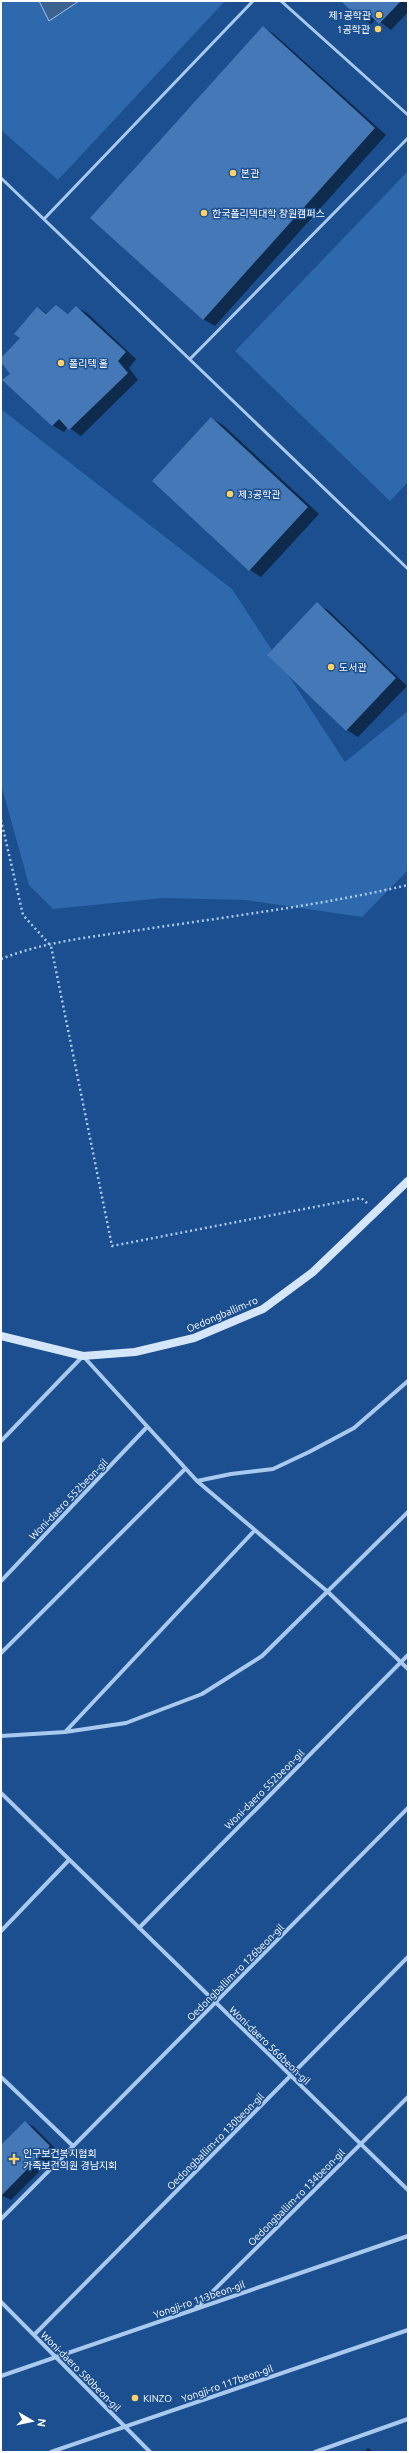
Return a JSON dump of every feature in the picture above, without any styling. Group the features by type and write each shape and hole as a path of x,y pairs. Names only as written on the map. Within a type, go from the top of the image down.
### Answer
{"main road":[{"name":"Oedongballim-ro","path":"1,1336 83,1356 135,1352 194,1338 263,1308 313,1272 408,1181"}],"street":[{"path":"1,1441 83,1356 197,1481 328,1592 408,1669"},
{"path":"197,1481 273,1468 309,1452 354,1428 408,1381"},
{"name":"Woni-daero 552beon-gil","path":"1,1581 147,1427"},
{"path":"1,1653 185,1469"},
{"path":"1,1736 65,1732 126,1723 202,1694 262,1656 408,1512"},
{"path":"65,1732 255,1530"},
{"name":"Woni-daero 552beon-gil","path":"139,1928 408,1655"},
{"name":"Woni-daero 566beon-gil","path":"1,1793 408,2190"},
{"name":"Oedongballim-ro 126beon-gil","path":"1,2219 408,1808"},
{"path":"1,1930 69,1860"},
{"name":"Oedongballim-ro 130beon-gil","path":"34,2335 408,1957"},
{"path":"1,2077 73,2146"},
{"name":"Oedongballim-ro 134beon-gil","path":"195,2309 408,2097"},
{"name":"Yongji-ro 113beon-gil","path":"1,2376 408,2236"},
{"name":"Woni-daero 580beon-gil","path":"1,2302 150,2452"},
{"name":"Yongji-ro 117beon-gil","path":"51,2452 408,2330"},
{"path":"315,2452 408,2420"}],"lane":[{"path":"44,219 253,1"},
{"path":"280,1 408,115"},
{"path":"190,359 408,138"},
{"path":"1,178 408,569"}],"path":[{"path":"1,820 23,915 51,946 112,1246 361,1198 377,1211"},
{"path":"1,959 19,952 51,946 354,897 408,885"}],"shaded area":[{"path":"1,1 225,1 58,180 1,130"},
{"path":"39,1 79,1 49,21"},
{"path":"408,171 408,482 390,501 235,351"},
{"path":"1,409 232,589 345,762 408,711 408,870 362,917 245,900 163,898 53,909 29,885 1,784"}],"building":[{"name":"제1공학관","path":"341,1 401,1 379,24 366,11 359,18"},
{"name":"본관","path":"263,26 375,128 203,320 90,218"},
{"path":"56,305 68,314 76,306 126,352 118,361 128,373 69,430 59,419 52,426 2,380 10,374 1,362 1,358 20,338 14,334 37,307 46,314"},
{"name":"제3공학관","path":"211,417 308,507 249,571 152,481"},
{"name":"도서관","path":"317,602 396,678 346,731 267,655"},
{"path":"25,2121 50,2146 1,2196 1,2145"}],"place":[{"name":"제1공학관","path":"379,15"},
{"name":"1공학관","path":"378,29"},
{"name":"본관","path":"233,173"},
{"name":"한국폴리텍대학 창원캠퍼스","path":"204,213"},
{"name":"폴리텍 홀","path":"61,363"},
{"name":"제3공학관","path":"230,494"},
{"name":"도서관","path":"331,667"},
{"name":"인구보건복지협회 가족보건의원 경남지회","path":"14,2159"},
{"name":"KINZO","path":"135,2398"}]}
